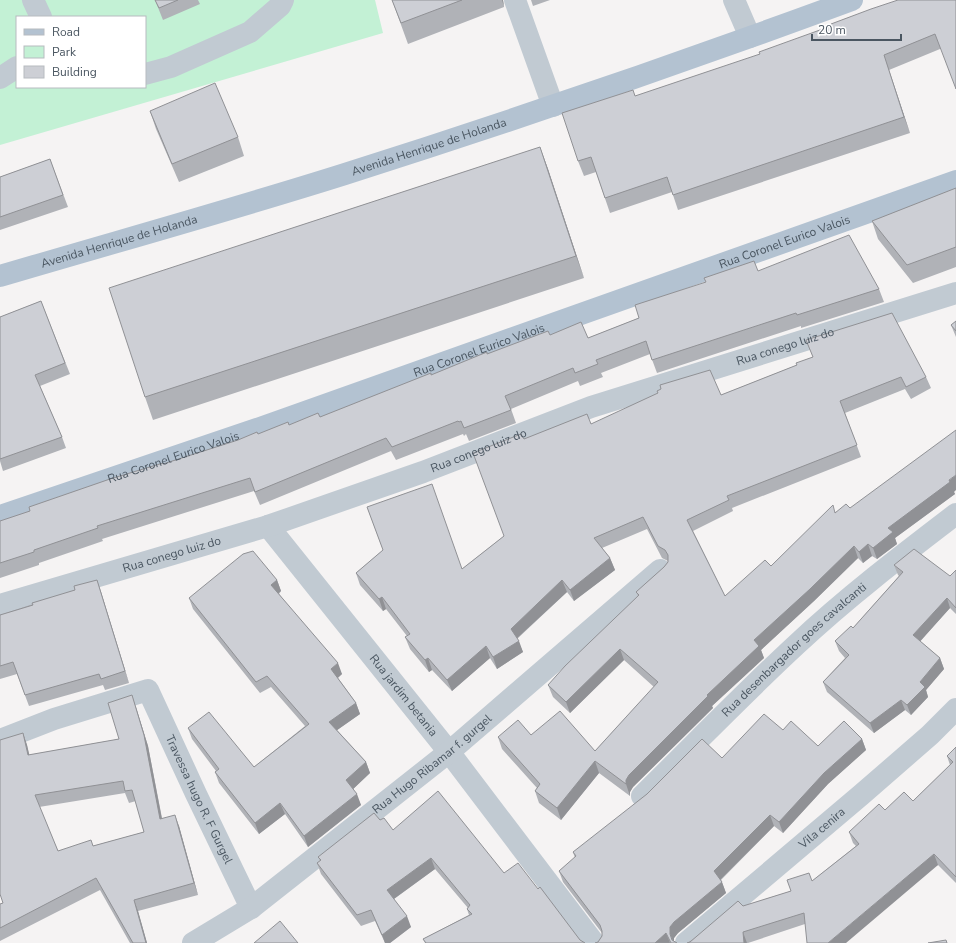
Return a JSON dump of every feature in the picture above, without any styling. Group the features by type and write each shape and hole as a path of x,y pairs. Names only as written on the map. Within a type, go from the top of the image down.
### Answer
{"main road":[{"name":"Avenida Henrique de Holanda","path":"0,276 343,174 553,106 852,0"},
{"name":"Rua Coronel Eurico Valois","path":"0,516 264,426 956,181"}],"street":[{"path":"33,0 41,16"},
{"path":"146,74 170,67 250,32 280,6 282,0"},
{"path":"515,0 553,106"},
{"path":"734,0 750,37"},
{"path":"0,78 16,68"},
{"name":"Rua conego luiz do","path":"0,605 268,526 423,472 591,407 956,293"},
{"name":"Rua desenbargador goes cavalcanti","path":"642,796 796,645 840,606 956,514"},
{"name":"Rua jardim betania","path":"268,526 449,752 594,943"},
{"name":"Rua Hugo Ribamar f. gurgel","path":"193,943 251,908 449,752 660,570"},
{"name":"Travessa hugo R. F Gurgel","path":"0,740 54,719 148,690 251,908"},
{"name":"Vila cenira","path":"686,943 861,795 930,735 956,709"}],"green space":[{"path":"0,0 375,0 383,33 0,145"}],"building":[{"path":"155,0 178,0 159,8"},
{"path":"392,0 462,0 401,23"},
{"path":"898,0 956,0 956,89 935,34 884,55 904,117 673,195 667,177 605,198 591,157 578,161 562,113 633,90 635,96 760,54 759,52"},
{"path":"215,83 238,137 172,164 150,111"},
{"path":"540,147 576,256 145,397 109,288"},
{"path":"50,159 63,195 0,217 0,177"},
{"path":"956,188 956,247 907,265 872,221"},
{"path":"849,235 879,289 797,315 796,313 652,360 646,341 596,360 598,364 575,373 573,368 505,396 511,410 464,428 461,421 458,421 392,447 386,438 255,492 250,478 97,526 98,528 0,563 0,521 30,511 29,507 110,479 238,440 257,432 258,434 288,422 289,425 318,413 320,417 431,373 431,375 487,352 487,354 548,331 550,335 581,322 588,338 639,318 635,305 706,282 704,278 754,261 758,271"},
{"path":"41,301 65,363 35,375 62,437 0,459 0,317"},
{"path":"892,313 926,377 906,387 901,377 840,401 857,445 727,496 729,500 687,520 725,596 765,560 771,566 833,505 835,513 846,504 850,508 956,430 956,475 949,480 950,482 888,528 893,532 873,548 868,544 859,552 854,546 754,640 759,646 707,695 708,696 629,775 626,780 626,784 595,761 557,808 535,791 540,784 498,737 518,720 531,735 560,711 595,751 658,682 620,649 566,702 548,685 565,666 639,595 636,592 664,567 668,562 668,555 665,550 658,546 643,517 594,538 610,558 570,590 562,580 511,629 519,641 493,657 486,646 447,680 428,658 425,660 405,637 410,634 382,597 379,599 356,573 383,550 367,507 432,484 462,569 504,536 473,453 521,434 524,439 587,414 591,424 658,393 657,391 661,389 660,385 710,370 721,395 797,365 796,363 813,357 806,340"},
{"path":"956,321 956,331 951,325"},
{"path":"914,549 950,576 956,570 956,608 947,598 913,635 940,658 920,682 925,687 907,705 901,700 870,723 823,682 849,655 835,641 851,626 853,628 903,572 894,565"},
{"path":"253,551 277,580 271,585 338,663 331,669 356,703 329,722 366,762 346,780 357,794 304,836 280,803 255,823 215,772 219,769 188,728 209,712 254,767 309,724 267,676 256,682 189,598 243,554"},
{"path":"97,580 125,671 101,679 99,674 25,695 13,662 0,666 0,615 33,605 32,603 75,590 74,586"},
{"path":"132,695 144,735 160,819 175,815 194,883 134,900 146,943 133,943 96,878 0,928 0,904 3,903 0,894 0,740 23,733 28,755 119,739 108,703","holes":["123,781 125,791 132,790 144,832 93,846 91,840 58,851 35,795"]},
{"path":"764,714 783,730 791,721 818,746 844,721 862,739 824,773 779,822 770,815 714,871 722,882 670,927 672,940 677,943 671,943 666,933 655,943 595,943 598,942 602,936 600,925 559,871 576,856 573,852 647,794 702,739 722,758"},
{"path":"956,747 956,877 934,854 828,943 807,943 804,913 743,932 744,943 687,943 738,901 743,906 791,891 787,880 809,873 812,881 859,844 849,832 879,804 885,810 904,792 913,801 953,762 947,756"},
{"path":"438,791 504,873 518,863 538,889 540,887 580,940 585,943 426,943 423,939 472,914 467,909 470,905 431,858 387,890 407,916 382,935 371,910 357,915 317,863 321,860 318,857 374,813 380,820 384,818 393,830"},
{"path":"280,921 298,943 254,943"},
{"path":"946,940 947,943 928,943"}]}
